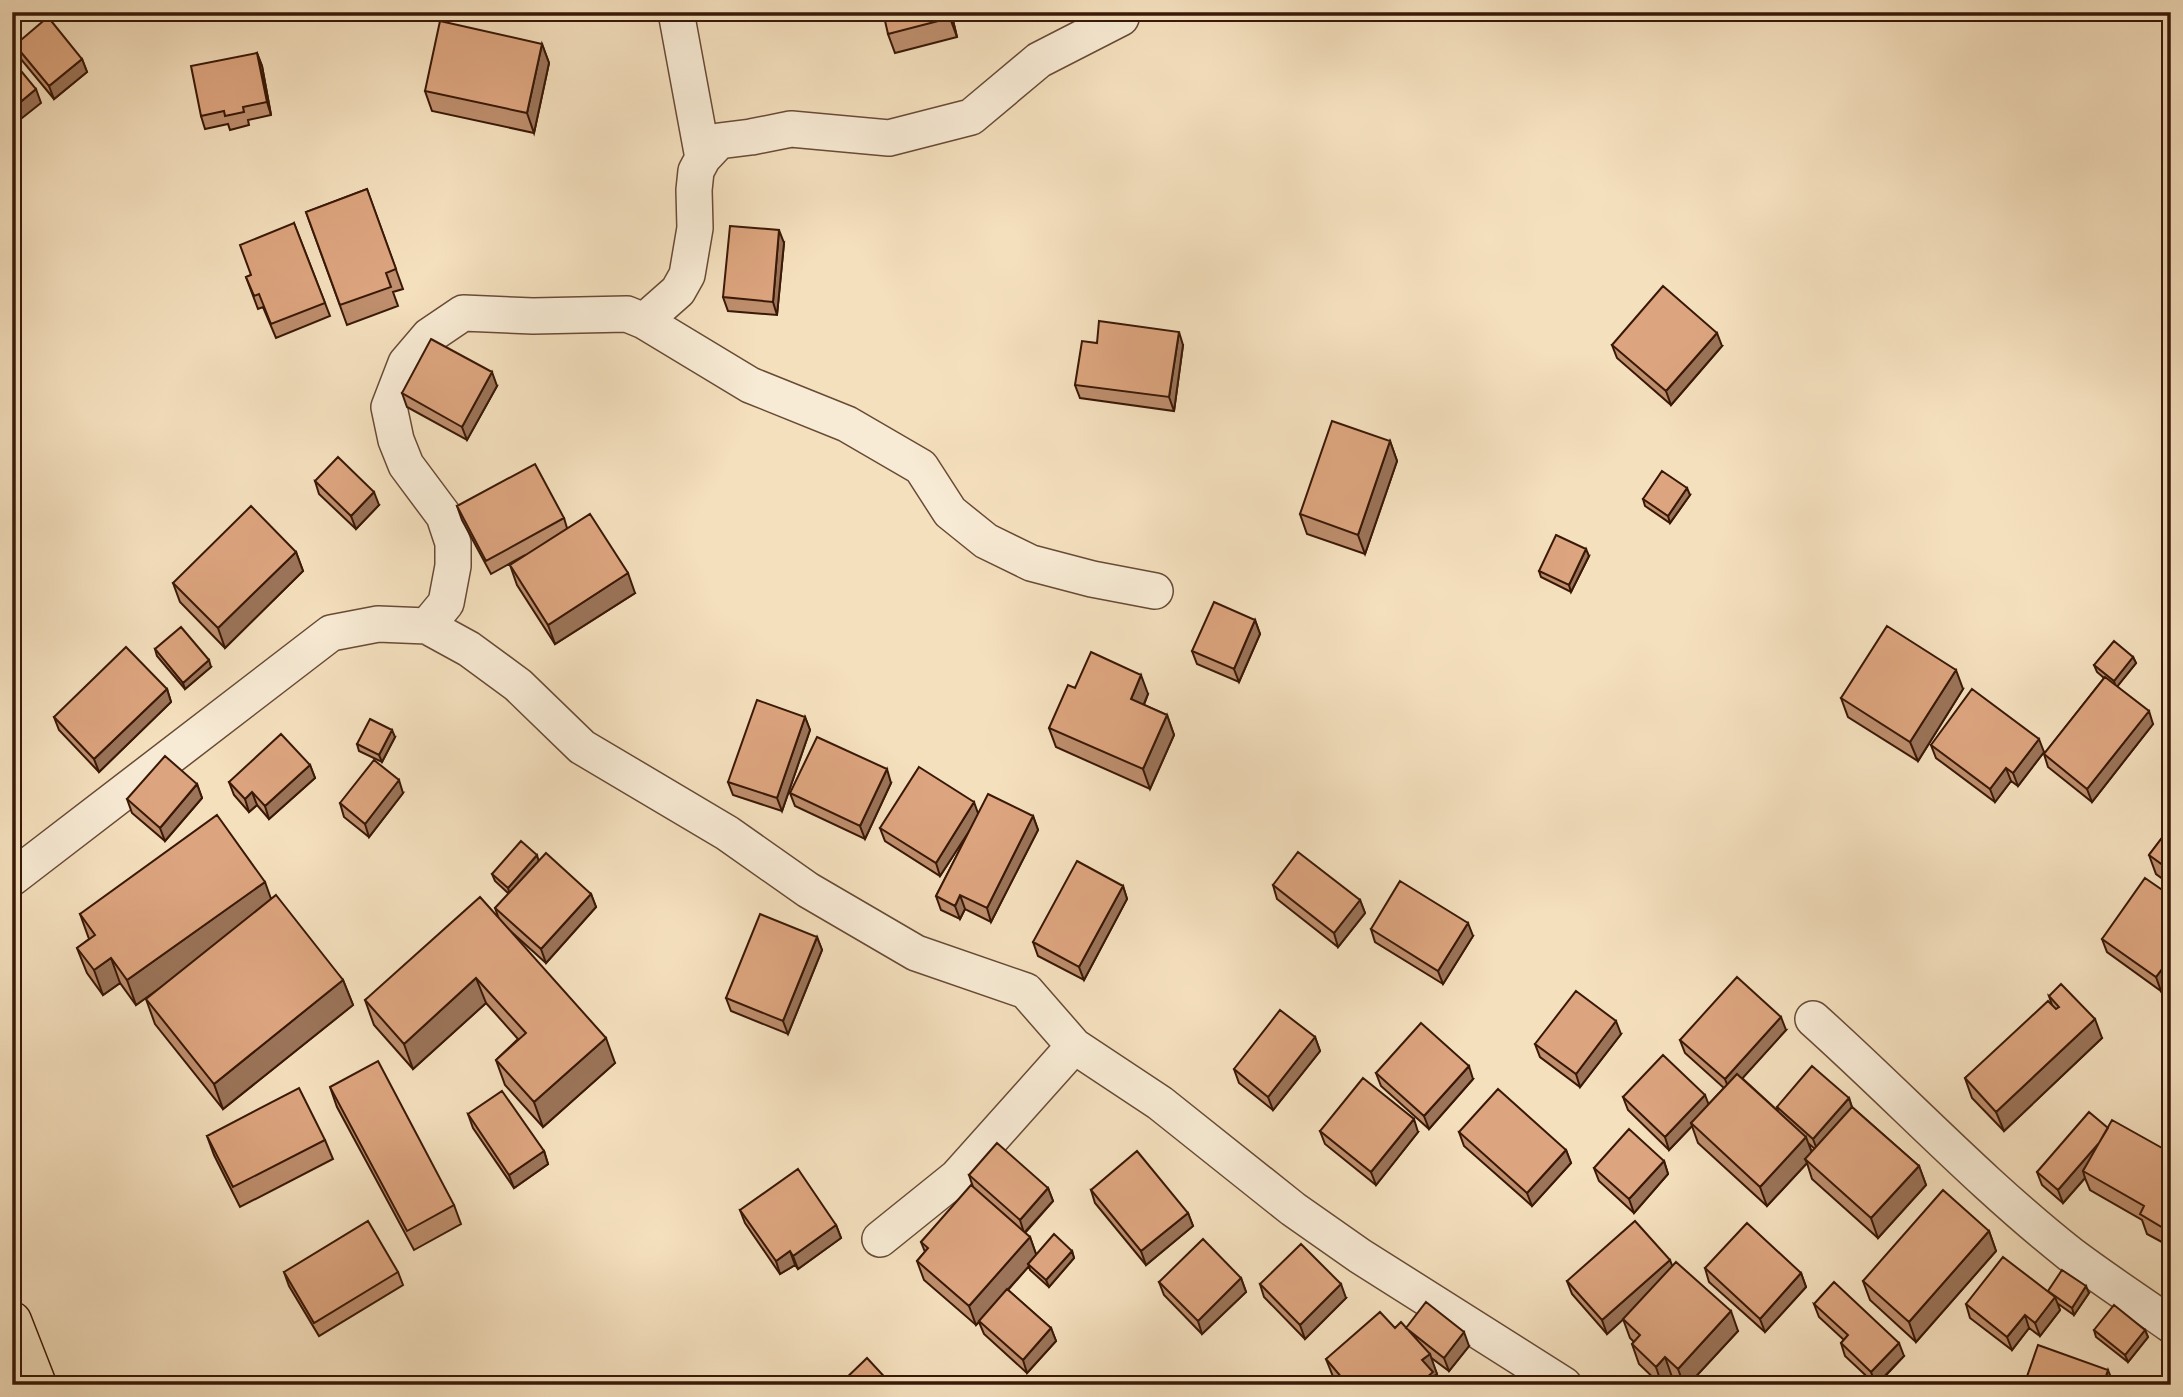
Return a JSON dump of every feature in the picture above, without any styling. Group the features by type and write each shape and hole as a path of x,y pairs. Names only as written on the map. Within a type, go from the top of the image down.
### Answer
{"main road":[{"path":"12,1321 37,1385"}],"street":[{"path":"676,12 702,158"},
{"path":"644,321 678,291 687,275 695,228 696,171 702,158 719,141 791,129 890,138 971,117 1039,60 1121,18"},
{"path":"426,626 446,603 453,566 453,543 444,516 406,465 396,440 389,407 406,363 429,336 463,313 533,316 627,314 644,321 750,385 847,424 921,467 950,512 986,541 1031,563 1092,579 1155,591"},
{"path":"12,878 331,632 378,624 426,626 469,649 518,685 582,747 727,833 808,890 916,953 1026,991 1074,1046 1160,1103 1293,1209 1360,1256 1564,1385"},
{"path":"1813,1019 1954,1153 2060,1244 2171,1325"},
{"path":"880,1239 957,1177 1074,1046"}],"building":[{"path":"883,12 949,12 950,18 888,34"},
{"path":"48,17 82,59 49,86 15,45"},
{"path":"440,21 542,44 527,113 425,91"},
{"path":"257,53 267,102 243,107 244,112 225,116 224,111 201,116 191,66"},
{"path":"12,60 36,89 12,109"},
{"path":"367,189 396,269 386,273 391,287 340,305 306,212"},
{"path":"294,223 325,303 271,324 259,294 254,296 246,277 251,275 240,245"},
{"path":"730,226 779,230 773,302 723,297"},
{"path":"1663,286 1717,333 1666,391 1612,345"},
{"path":"1099,321 1179,332 1169,397 1075,385 1082,341 1097,343"},
{"path":"431,339 492,372 462,427 402,393"},
{"path":"1332,421 1390,441 1358,535 1300,514"},
{"path":"338,457 374,492 351,516 315,481"},
{"path":"535,464 564,518 486,561 457,506"},
{"path":"1662,471 1687,488 1668,516 1643,499"},
{"path":"251,506 296,552 218,628 173,583"},
{"path":"590,514 628,573 548,625 510,565"},
{"path":"1556,535 1586,549 1569,585 1539,571"},
{"path":"1214,602 1255,620 1234,669 1192,651"},
{"path":"1887,626 1956,670 1910,742 1841,698"},
{"path":"181,627 209,660 183,683 155,649"},
{"path":"2114,641 2133,657 2114,681 2094,665"},
{"path":"126,647 167,689 94,759 54,717"},
{"path":"1091,652 1141,675 1131,699 1167,715 1143,769 1049,728 1068,685 1075,688"},
{"path":"2105,677 2149,711 2087,789 2044,754"},
{"path":"1972,689 2039,739 2013,773 2006,768 1990,789 1931,745"},
{"path":"757,700 805,717 777,798 728,782"},
{"path":"370,719 392,730 379,755 357,744"},
{"path":"281,734 310,765 265,806 252,792 245,799 229,782"},
{"path":"817,737 887,769 860,826 790,793"},
{"path":"165,756 197,784 160,828 127,799"},
{"path":"374,760 399,780 365,824 340,803"},
{"path":"919,767 974,802 936,863 880,828"},
{"path":"988,794 1033,816 987,908 960,895 955,906 936,896"},
{"path":"217,815 265,882 127,980 111,958 94,970 77,948 95,935 80,914"},
{"path":"2171,826 2171,871 2149,855"},
{"path":"521,841 537,855 508,888 492,874"},
{"path":"1298,852 1360,900 1334,933 1273,885"},
{"path":"546,853 591,894 541,949 495,908"},
{"path":"1077,861 1123,886 1079,967 1033,942"},
{"path":"2145,878 2171,896 2171,957 2156,977 2102,939"},
{"path":"1400,881 1468,923 1438,971 1371,929"},
{"path":"276,895 343,980 214,1084 146,999"},
{"path":"480,897 606,1038 534,1102 496,1060 526,1033 476,978 404,1044 365,1000"},
{"path":"760,914 817,937 783,1021 726,998"},
{"path":"1737,977 1781,1017 1725,1079 1680,1040"},
{"path":"2061,984 2095,1019 1996,1112 1965,1078 2048,1001 2056,1009 2059,1007 2049,996"},
{"path":"1576,991 1616,1021 1576,1074 1535,1044"},
{"path":"1280,1010 1315,1037 1268,1097 1234,1069"},
{"path":"1421,1023 1469,1066 1424,1116 1376,1073"},
{"path":"1663,1055 1705,1095 1665,1137 1623,1097"},
{"path":"378,1061 454,1205 407,1231 330,1087"},
{"path":"1812,1066 1849,1098 1813,1139 1777,1107"},
{"path":"1737,1074 1806,1137 1760,1187 1691,1123"},
{"path":"1363,1078 1414,1119 1371,1172 1320,1131"},
{"path":"299,1088 325,1140 233,1187 207,1136"},
{"path":"1498,1089 1566,1150 1527,1193 1459,1132"},
{"path":"502,1091 544,1151 509,1175 468,1114"},
{"path":"1852,1107 1919,1166 1871,1218 1805,1159"},
{"path":"2089,1112 2108,1128 2099,1143 2058,1190 2037,1172"},
{"path":"2112,1120 2171,1153 2171,1222 2169,1221 2165,1229 2140,1214 2144,1206 2083,1171"},
{"path":"2171,1128 2171,1142 2165,1138"},
{"path":"1629,1129 1664,1161 1629,1199 1594,1168"},
{"path":"997,1143 1048,1188 1020,1220 969,1175"},
{"path":"1137,1151 1188,1213 1141,1251 1091,1190"},
{"path":"798,1169 836,1225 793,1256 790,1251 776,1261 740,1210"},
{"path":"971,1185 1030,1237 969,1306 917,1261 928,1248 921,1242"},
{"path":"1943,1190 1989,1231 1909,1322 1863,1281"},
{"path":"368,1221 398,1272 314,1323 284,1272"},
{"path":"1635,1221 1670,1260 1602,1320 1567,1281"},
{"path":"1747,1223 1801,1273 1760,1319 1705,1268"},
{"path":"1054,1234 1072,1251 1046,1280 1028,1264"},
{"path":"1203,1239 1241,1278 1198,1321 1159,1282"},
{"path":"1301,1244 1341,1284 1300,1325 1260,1284"},
{"path":"2003,1257 2055,1297 2035,1323 2025,1315 2007,1337 1966,1304"},
{"path":"1676,1262 1731,1311 1678,1369 1665,1357 1656,1367 1632,1344 1640,1335 1623,1319"},
{"path":"2062,1270 2086,1286 2072,1308 2048,1291"},
{"path":"1834,1282 1899,1343 1871,1372 1841,1343 1848,1335 1814,1304"},
{"path":"1007,1289 1051,1328 1023,1360 979,1321"},
{"path":"1426,1302 1464,1332 1444,1358 1406,1328"},
{"path":"2114,1305 2145,1330 2125,1355 2094,1330"},
{"path":"1380,1312 1395,1328 1401,1322 1430,1354 1422,1360 1433,1372 1418,1385 1348,1385 1326,1359"},
{"path":"2038,1345 2108,1370 2103,1385 2024,1385"},
{"path":"867,1358 892,1385 839,1385"},
{"path":"1026,1379 1030,1385 1019,1385"}]}
